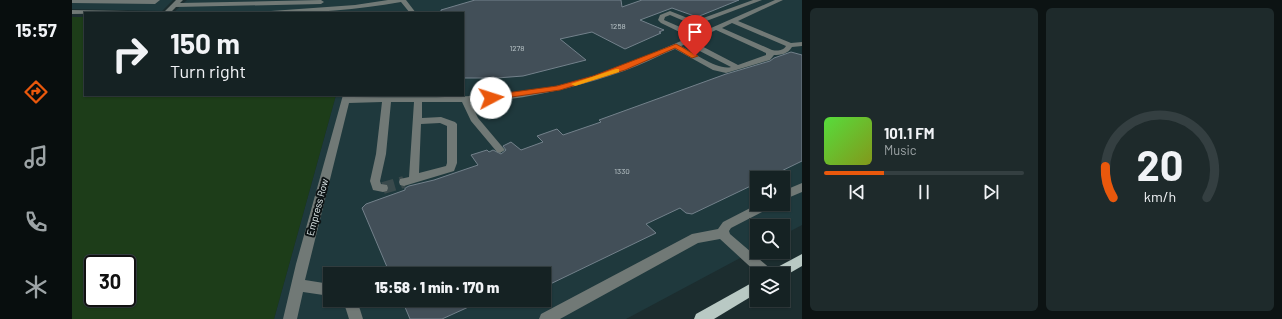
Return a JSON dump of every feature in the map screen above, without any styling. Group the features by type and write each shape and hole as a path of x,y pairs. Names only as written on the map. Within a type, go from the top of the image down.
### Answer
{"main road":[{"path":"790,267 802,260"},
{"path":"701,319 750,290"}],"street":[{"path":"72,1 155,2 157,0"},
{"path":"167,12 178,2 290,2 355,7 400,0"},
{"path":"403,0 412,12"},
{"path":"695,23 759,0"},
{"path":"346,98 418,100 465,99 516,95 558,88 622,69 780,0"},
{"path":"72,12 93,12 108,1"},
{"path":"290,2 287,12 321,4"},
{"path":"355,7 359,12"},
{"path":"696,37 660,20 662,16 670,13 770,52 778,53 786,50 790,45"},
{"path":"733,21 790,45 802,44"},
{"path":"686,41 739,68"},
{"path":"676,46 722,70 739,68 767,58 770,56 770,52"},
{"name":"Empress Row","path":"290,319 346,98"},
{"path":"382,188 377,187 376,181 381,154 383,98"},
{"path":"465,99 474,119 500,150"},
{"path":"414,178 418,100"},
{"path":"404,182 450,168 452,163 452,124 441,120 417,121"},
{"path":"790,193 802,187"},
{"path":"754,211 727,225 724,233 725,237 759,267"},
{"path":"546,319 696,238 724,233"},
{"path":"298,286 323,289"},
{"path":"352,307 356,319"}],"shaded area":[{"path":"72,0 173,0 162,11 72,9"},
{"path":"187,0 802,0 802,225 790,231 790,219 750,219 750,253 626,319 274,319 336,96 464,96 464,12 174,12"}],"green space":[{"path":"72,17 84,17 84,96 336,96 274,319 72,319"}],"building":[{"path":"475,0 621,0 622,7 642,0 739,0 697,17 672,8 640,20 664,30 659,32 661,33 625,49 592,32 560,39 586,60 523,76 497,78 464,78 464,12 441,12 441,10"},
{"path":"791,52 802,55 802,161 781,171 750,171 750,186 692,214 686,213 680,208 646,224 656,233 551,284 551,267 387,267 362,208 366,204 405,190 405,188 409,186 434,180 478,165 471,155 487,150 489,152 493,150 501,154 506,150 503,146 511,142 521,150 543,142 537,136 557,129 563,135 601,122 599,120 726,74 770,61"},
{"path":"405,307 469,307 442,319 410,319"}],"tunnel":[{"path":"383,188 404,182 401,183"}],"slow traffic":[{"path":"575,84 616,71"}],"route":[{"path":"491,98 558,88 595,78 622,69 676,46 695,56"}]}
